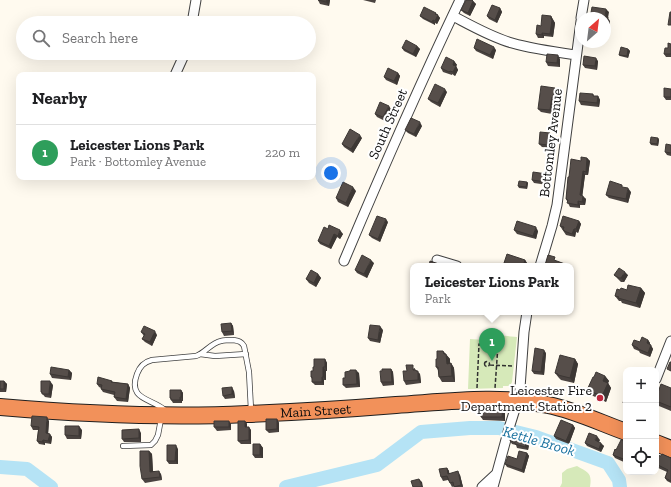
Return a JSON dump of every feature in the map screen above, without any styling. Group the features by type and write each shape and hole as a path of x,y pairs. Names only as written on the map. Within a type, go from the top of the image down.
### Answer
{"highway":[{"name":"Main Street","path":"0,407 110,415 210,415 394,406 458,401 505,401 542,404 556,407 623,431"},
{"path":"659,444 671,448"}],"street":[{"path":"193,16 196,0"},
{"name":"South Street","path":"344,260 410,109 460,0"},
{"name":"Bottomley Avenue","path":"582,12 584,0"},
{"path":"453,16 480,31 512,43 576,55"},
{"name":"Bottomley Avenue","path":"541,263 557,205 577,48"},
{"path":"176,72 182,60"},
{"path":"437,260 447,263"},
{"path":"493,487 510,425 519,402 526,315"},
{"path":"659,371 671,341"},
{"path":"482,487 497,473"}],"lane":[{"path":"123,446 145,446 151,444 155,441 166,415 165,409 143,398 135,390 138,370 142,365 152,360 196,356 221,341 236,340 242,343 246,354 249,372 251,414"},
{"path":"200,354 215,356 246,354"}],"path":[{"path":"477,392 479,344 498,345 495,392"},
{"path":"490,364 516,366"}],"green space":[{"path":"486,334 517,337 512,382 510,386 503,386 503,388 468,389 470,339 485,340"},
{"path":"577,466 589,474 590,487 560,487 562,483 562,473 567,469"}],"building":[{"path":"466,0 473,1 468,13 461,10"},
{"path":"492,5 500,8 495,20 487,16"},
{"path":"424,7 438,15 435,21 433,20 432,22 420,16"},
{"path":"592,7 606,9 606,12 591,12"},
{"path":"670,12 671,25 668,25"},
{"path":"542,15 551,16 552,20 550,34 536,34 537,25 541,26"},
{"path":"477,39 494,47 490,55 474,48"},
{"path":"406,40 417,46 413,54 402,48"},
{"path":"668,43 671,44 671,54 664,54 665,48 668,48"},
{"path":"621,47 628,49 627,56 619,55"},
{"path":"547,54 558,55 557,63 546,62"},
{"path":"584,56 596,58 595,66 583,65"},
{"path":"446,57 454,61 453,65 456,66 453,72 449,72 441,68"},
{"path":"388,68 398,73 394,81 384,77"},
{"path":"435,84 445,89 438,103 428,99"},
{"path":"541,86 555,88 550,110 538,109"},
{"path":"664,88 671,89 671,97 664,97"},
{"path":"580,93 598,96 597,103 579,101"},
{"path":"380,102 389,106 383,117 375,114"},
{"path":"411,118 420,122 414,134 405,130"},
{"path":"350,129 360,135 351,149 342,144"},
{"path":"540,132 550,133 548,145 539,144"},
{"path":"651,137 658,138 657,144 650,143"},
{"path":"666,144 671,145 671,153 665,152"},
{"path":"581,157 587,158 586,172 583,171 580,195 583,196 582,202 578,201 578,205 567,203 568,200 566,199 571,159 581,161"},
{"path":"533,172 547,174 546,182 532,180"},
{"path":"519,181 527,182 526,187 518,186"},
{"path":"610,181 622,185 622,187 628,188 626,199 606,195"},
{"path":"343,182 353,187 346,203 336,198"},
{"path":"377,216 386,219 378,239 369,235"},
{"path":"563,216 579,221 572,234 564,231 564,227 560,226"},
{"path":"517,221 536,227 533,236 514,230"},
{"path":"329,225 340,230 338,236 334,234 329,246 318,241 324,227 328,229"},
{"path":"507,254 525,260 524,263 504,263"},
{"path":"362,255 371,260 364,274 355,270"},
{"path":"548,255 555,257 554,260 562,263 546,263"},
{"path":"619,268 625,272 621,278 614,275"},
{"path":"311,270 318,274 314,283 306,279"},
{"path":"628,285 641,288 636,303 615,296 617,289 620,290 621,288 627,290"},
{"path":"231,323 232,331 222,332 221,324"},
{"path":"370,325 380,326 378,340 368,338"},
{"path":"144,326 155,331 150,342 142,339 145,334 141,332"},
{"path":"642,337 648,340 647,343 651,345 648,353 632,345 634,340 640,342"},
{"path":"535,348 544,350 541,372 532,371"},
{"path":"437,351 443,351 444,354 446,354 447,364 451,363 452,376 439,377 438,367 436,367"},
{"path":"560,355 575,359 570,378 555,373"},
{"path":"314,359 325,359 322,382 312,382 311,371 313,371 314,367"},
{"path":"671,362 671,371 667,369"},
{"path":"406,365 413,365 413,370 418,371 418,380 404,381 403,371 407,371"},
{"path":"51,367 69,370 68,377 50,374"},
{"path":"382,369 391,369 392,382 381,382 380,371 382,371"},
{"path":"356,370 357,384 343,385 345,372"},
{"path":"596,372 605,376 603,381 608,383 602,396 587,390"},
{"path":"98,377 112,381 111,382 128,384 126,399 114,397 115,392 101,389 102,385 97,384"},
{"path":"0,381 4,381 4,389 0,389"},
{"path":"41,381 50,381 49,394 42,394"},
{"path":"661,384 671,388 671,407 659,402 659,390"},
{"path":"232,387 232,394 223,396 222,388"},
{"path":"170,390 181,390 180,400 171,400"},
{"path":"481,406 503,406 502,417 481,417"},
{"path":"32,416 47,417 46,433 50,434 48,441 37,441 39,427 31,426"},
{"path":"266,419 277,419 277,429 266,430"},
{"path":"561,420 573,425 566,441 554,436"},
{"path":"214,421 229,421 229,427 214,427"},
{"path":"238,421 245,421 245,427 249,427 249,440 238,441"},
{"path":"65,426 79,426 79,436 65,435"},
{"path":"139,429 139,438 122,439 122,430"},
{"path":"512,433 528,437 525,447 510,441"},
{"path":"589,433 597,436 595,440 601,443 599,449 585,443"},
{"path":"621,440 623,441 623,459 613,455 615,449 616,450"},
{"path":"253,444 260,444 260,455 253,455"},
{"path":"167,445 176,445 175,461 167,461"},
{"path":"140,451 149,451 150,472 159,471 160,477 142,479"},
{"path":"519,451 527,453 522,470 505,464 508,456 517,459"},
{"path":"662,454 671,458 671,481 665,478 668,470 659,466 659,456 661,456"},
{"path":"447,468 448,474 458,471 461,485 454,487 453,482 450,483 447,476 441,477 439,469"},
{"path":"419,479 422,487 413,487 411,481"}],"waterway":[{"name":"Kettle Brook","path":"286,487 377,465 421,432 470,428 499,428 536,437 608,463 619,480 620,487"},
{"name":"Kettle Brook","path":"0,467 27,469 51,487"}],"place":[{"name":"Leicester Lions Park","path":"492,361"},
{"name":"Leicester Fire Department Station 2","path":"600,398"}]}
